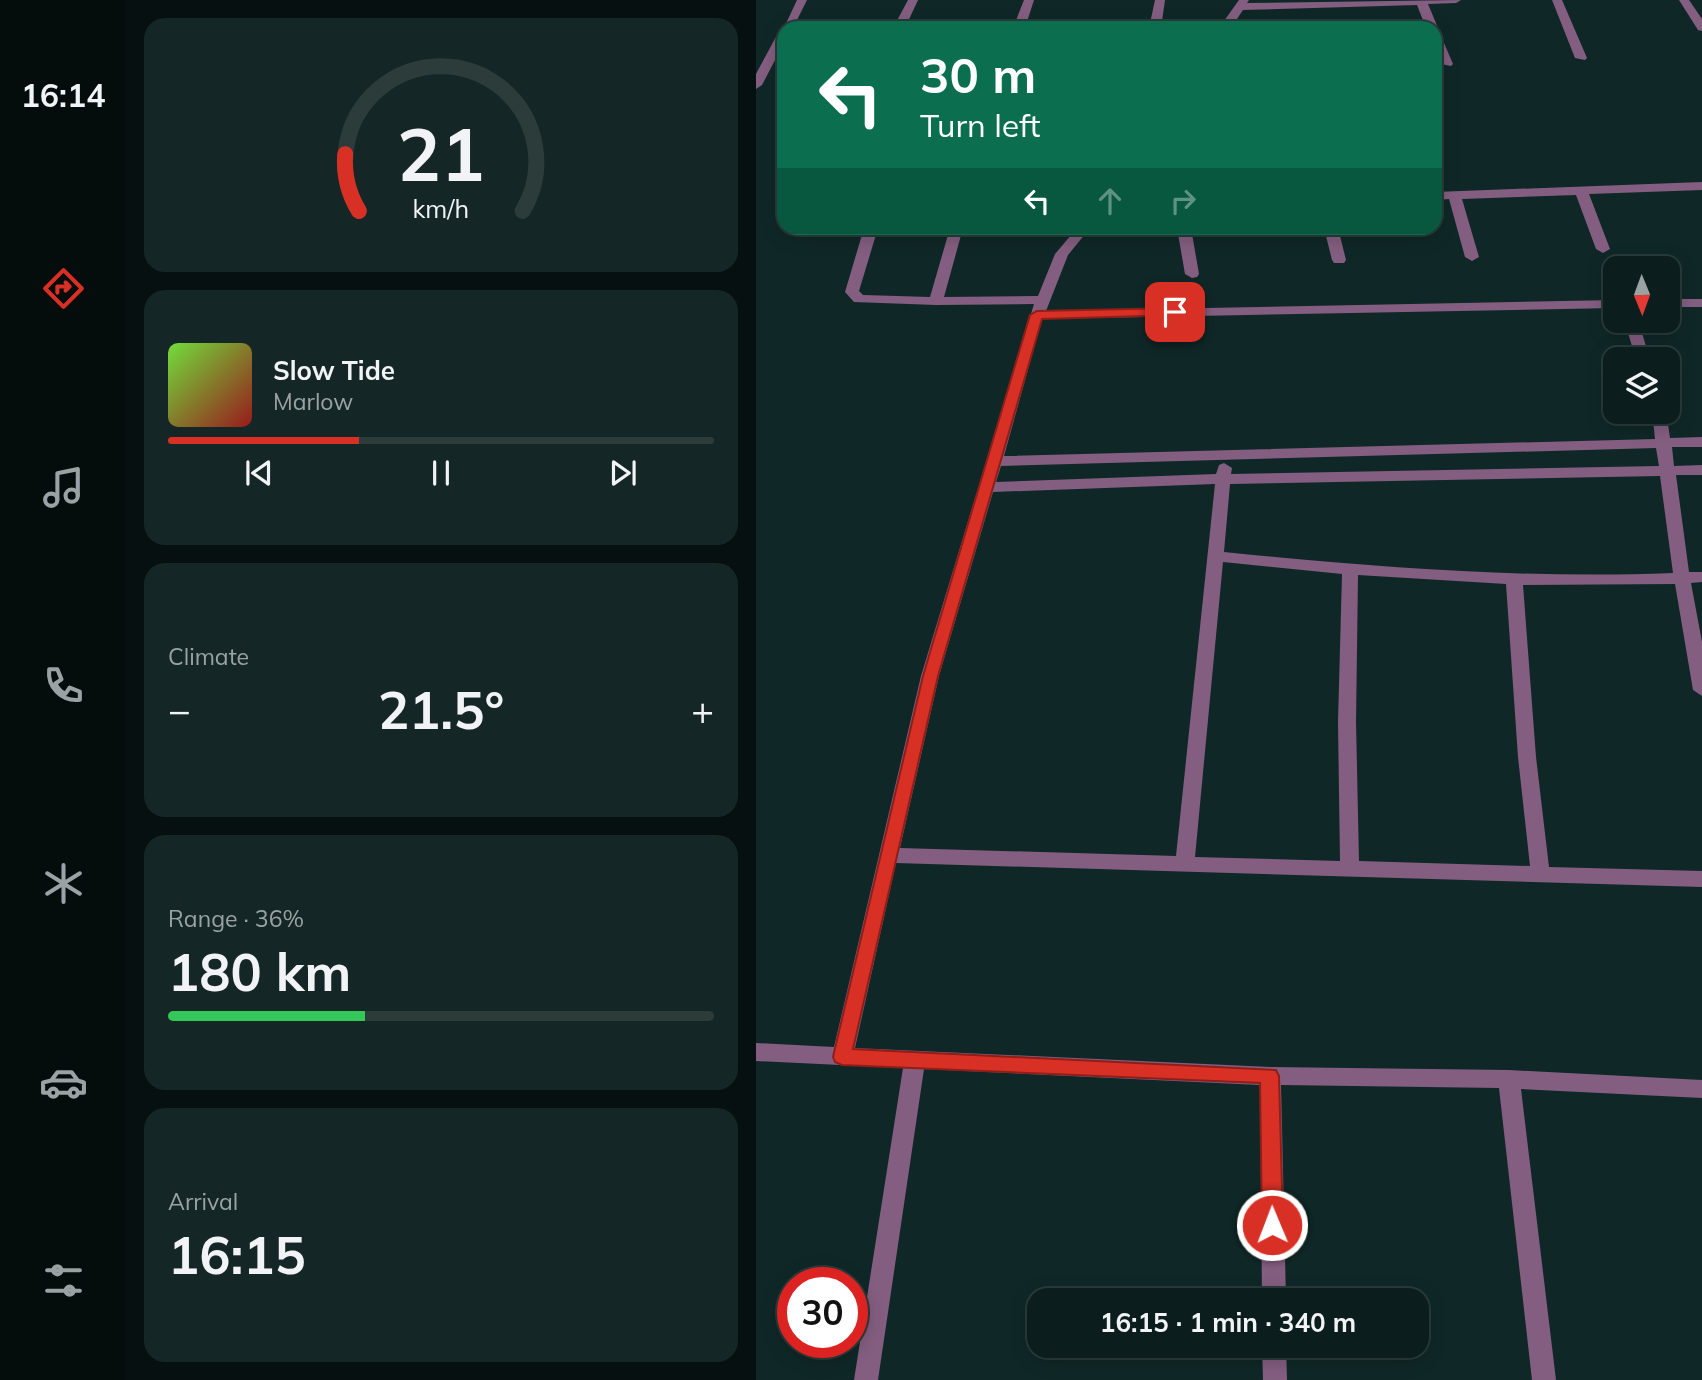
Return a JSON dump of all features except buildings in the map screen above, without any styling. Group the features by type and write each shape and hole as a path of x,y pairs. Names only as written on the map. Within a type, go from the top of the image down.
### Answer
{"street":[{"path":"791,21 802,0"},
{"path":"903,21 913,0"},
{"path":"1022,21 1029,0"},
{"path":"1156,21 1160,0"},
{"path":"1229,21 1241,3 1456,0"},
{"path":"1557,0 1581,58"},
{"path":"1684,0 1702,28"},
{"path":"1421,1 1429,21"},
{"path":"756,85 777,46"},
{"path":"1442,52 1447,64"},
{"path":"1442,196 1701,187"},
{"path":"1581,190 1604,249"},
{"path":"1454,195 1472,257"},
{"path":"869,235 852,292 859,299 1040,307 1603,304"},
{"path":"936,301 955,235"},
{"path":"842,1057 930,676 1040,307 1062,254 1078,235"},
{"path":"1185,235 1192,274"},
{"path":"1333,235 1339,260"},
{"path":"1680,303 1702,303"},
{"path":"1662,424 1682,578 1702,690"},
{"path":"995,461 1702,442"},
{"path":"1185,865 1224,479 1224,455"},
{"path":"987,488 1224,479 1702,470"},
{"path":"1215,555 1349,571 1514,580 1702,577"},
{"path":"1349,571 1347,722 1350,869"},
{"path":"1514,580 1527,757 1540,874"},
{"path":"890,855 1702,879"},
{"path":"756,1052 1270,1076 1509,1079 1702,1089"},
{"path":"866,1380 915,1059"},
{"path":"1270,1076 1273,1288"},
{"path":"1509,1079 1544,1380"},
{"path":"1274,1358 1275,1380"}],"route":[{"path":"1175,312 1037,315 930,676 842,1057 1270,1076 1272,1225"}]}
